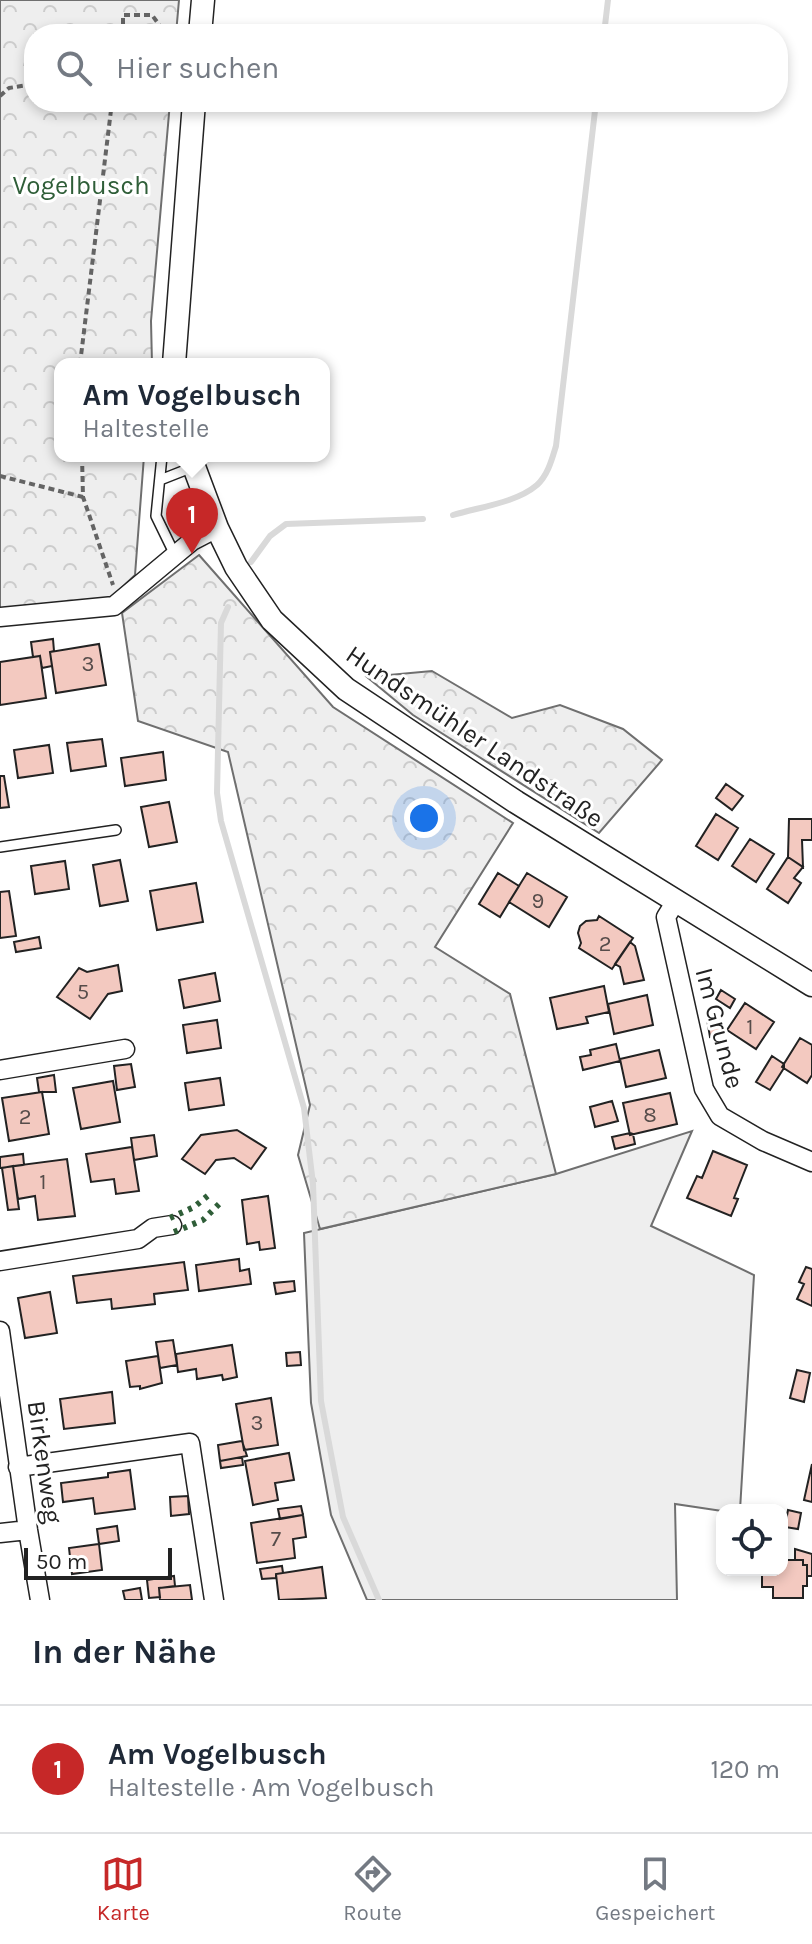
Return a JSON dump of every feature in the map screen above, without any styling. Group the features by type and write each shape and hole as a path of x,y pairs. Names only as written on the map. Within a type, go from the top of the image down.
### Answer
{"street":[{"path":"201,24 203,0"},
{"path":"174,358 193,112"},
{"name":"Hundsmühler Landstraße","path":"191,462 236,567 272,620 346,689 516,802 812,985"},
{"path":"0,617 119,603 192,541 217,528"},
{"name":"Im Grunde","path":"676,901 666,917 704,1089 720,1116 763,1141 812,1162"},
{"path":"0,1070 125,1049"},
{"path":"0,1261 138,1239 153,1228 172,1225"},
{"name":"Birkenweg","path":"0,1331 40,1600"},
{"path":"18,1467 190,1443 214,1600"},
{"path":"0,1533 28,1530"}],"lane":[{"path":"162,462 156,516 175,555"},
{"path":"160,480 191,462"},
{"path":"0,847 116,830"}],"path":[{"path":"123,24 123,15 152,15 159,24"},
{"path":"0,96 9,88 24,86"},
{"path":"81,358 111,112"},
{"path":"82,462 83,497 119,603"},
{"path":"0,476 83,497"}],"green space":[{"name":"Vogelbusch","path":"0,0 179,0 177,24 24,24 24,112 169,112 151,321 152,358 54,358 54,462 144,462 135,575 110,599 0,613"},
{"path":"199,555 333,707 513,823 435,947 510,994 556,1174 320,1229 298,1155 310,1105 228,752 138,721 122,613"},
{"path":"432,671 512,718 560,705 623,729 662,760 599,833 413,715 367,677"},
{"path":"692,1131 651,1226 754,1275 740,1504 716,1504 716,1510 675,1504 677,1600 367,1600 331,1515 311,1403 304,1233 556,1174"}],"building":[{"path":"53,639 54,651 50,652 52,666 42,668 40,656 33,657 31,642"},
{"path":"99,644 106,685 56,693 50,652"},
{"path":"40,656 46,698 0,705 0,662"},
{"path":"102,739 106,766 71,771 67,743"},
{"path":"49,745 53,773 18,778 14,750"},
{"path":"163,752 166,780 125,786 121,758"},
{"path":"0,776 4,776 9,807 0,808"},
{"path":"726,784 743,796 732,810 716,798"},
{"path":"169,802 177,842 149,847 141,807"},
{"path":"716,814 738,828 718,860 696,846"},
{"path":"789,819 812,819 812,840 802,840 803,867 788,857"},
{"path":"750,839 774,854 756,882 732,866"},
{"path":"788,857 803,867 794,878 801,883 788,903 767,889"},
{"path":"120,860 128,901 100,906 93,865"},
{"path":"65,861 69,889 35,894 31,866"},
{"path":"498,873 519,886 500,917 479,904"},
{"path":"527,873 567,897 549,927 509,902"},
{"path":"196,883 203,922 157,930 150,891"},
{"path":"9,891 16,936 0,938 0,892"},
{"path":"599,916 633,938 612,969 579,948 580,926 586,921 597,920"},
{"path":"39,937 41,948 16,952 14,942"},
{"path":"630,942 635,946 644,980 624,984 620,967 615,964"},
{"path":"118,965 122,991 108,994 90,1019 57,997 79,968 87,972"},
{"path":"215,973 220,1001 184,1008 179,980"},
{"path":"604,986 609,1012 586,1017 588,1023 557,1029 550,998"},
{"path":"721,990 735,999 730,1008 716,999"},
{"path":"647,995 653,1025 614,1034 608,1004"},
{"path":"745,1003 774,1022 756,1049 727,1030"},
{"path":"720,1016 724,1034 710,1037 707,1019"},
{"path":"217,1020 221,1048 187,1053 183,1025"},
{"path":"800,1038 812,1045 812,1075 807,1083 782,1067"},
{"path":"616,1044 620,1061 583,1070 580,1057 591,1055 590,1050"},
{"path":"659,1050 666,1078 626,1087 620,1059"},
{"path":"772,1056 784,1064 784,1068 770,1090 756,1082"},
{"path":"131,1064 135,1087 117,1090 114,1066"},
{"path":"54,1075 56,1092 39,1092 37,1078"},
{"path":"220,1078 224,1105 189,1110 185,1083"},
{"path":"113,1081 120,1122 81,1129 73,1088"},
{"path":"42,1092 49,1134 9,1141 2,1098"},
{"path":"670,1093 677,1124 630,1135 623,1103"},
{"path":"612,1101 618,1121 595,1127 590,1107"},
{"path":"237,1130 266,1148 251,1169 234,1158 216,1160 205,1174 182,1159 201,1135"},
{"path":"630,1133 635,1144 615,1149 612,1137"},
{"path":"154,1135 157,1156 134,1160 131,1138"},
{"path":"132,1147 139,1191 116,1194 114,1179 91,1182 86,1154"},
{"path":"713,1151 747,1165 734,1198 738,1199 731,1216 687,1198 697,1176 702,1178"},
{"path":"23,1154 24,1165 0,1168 0,1157"},
{"path":"67,1159 75,1216 38,1220 35,1196 18,1199 13,1166"},
{"path":"13,1166 19,1209 8,1210 2,1168"},
{"path":"268,1196 275,1248 260,1250 259,1242 247,1244 242,1200"},
{"path":"239,1259 240,1271 249,1269 251,1284 199,1291 196,1265"},
{"path":"184,1262 188,1290 154,1294 155,1304 112,1309 111,1299 77,1303 73,1276"},
{"path":"806,1267 812,1269 812,1306 797,1299 804,1284 799,1282"},
{"path":"294,1281 295,1291 276,1294 274,1283"},
{"path":"50,1292 57,1333 25,1338 18,1298"},
{"path":"173,1340 177,1365 160,1368 156,1342"},
{"path":"232,1345 237,1377 223,1380 222,1375 197,1379 196,1369 178,1372 176,1354"},
{"path":"300,1352 301,1365 287,1366 286,1353"},
{"path":"158,1356 162,1383 140,1389 140,1386 130,1387 126,1361"},
{"path":"797,1370 810,1373 804,1402 790,1398"},
{"path":"112,1392 115,1423 64,1429 60,1399"},
{"path":"271,1398 278,1445 244,1450 236,1404"},
{"path":"242,1441 247,1456 220,1461 218,1445"},
{"path":"289,1453 294,1480 275,1483 278,1500 253,1505 245,1461"},
{"path":"242,1457 243,1465 221,1468 220,1461"},
{"path":"812,1464 812,1502 804,1500"},
{"path":"130,1470 135,1509 95,1514 93,1498 63,1502 61,1483 108,1477 108,1473"},
{"path":"188,1496 189,1514 171,1516 170,1497"},
{"path":"301,1506 303,1515 280,1519 278,1509"},
{"path":"788,1510 801,1513 798,1529 788,1527"},
{"path":"303,1515 306,1537 293,1539 295,1558 257,1563 251,1523"},
{"path":"117,1526 119,1541 99,1544 97,1529"},
{"path":"99,1544 102,1570 72,1574 69,1548"},
{"path":"795,1549 812,1554 812,1576 807,1576 807,1565 803,1565 803,1560 795,1560"},
{"path":"788,1560 803,1560 803,1565 807,1565 807,1586 803,1586 803,1598 773,1598 773,1587 762,1587 762,1576 788,1576"},
{"path":"282,1566 283,1573 276,1574 276,1578 262,1579 260,1569"},
{"path":"322,1567 326,1598 279,1600 276,1574"},
{"path":"174,1576 175,1586 159,1588 160,1597 149,1598 147,1580"},
{"path":"190,1585 192,1600 160,1600 159,1588"},
{"path":"140,1588 142,1600 125,1600 123,1591"}],"waterway":[{"path":"605,24 608,0"},
{"path":"453,515 508,500 528,491 541,481 551,461 556,446 595,112"},
{"path":"251,562 270,536 286,524 423,519"},
{"path":"228,607 221,623 217,793 221,821 304,1108 313,1184 321,1401 343,1517 379,1600"}],"hedge":[{"path":"170,1218 194,1207 210,1194"},
{"path":"174,1232 203,1220 221,1202"}],"place":[{"name":"Am Vogelbusch","path":"192,554"}]}
